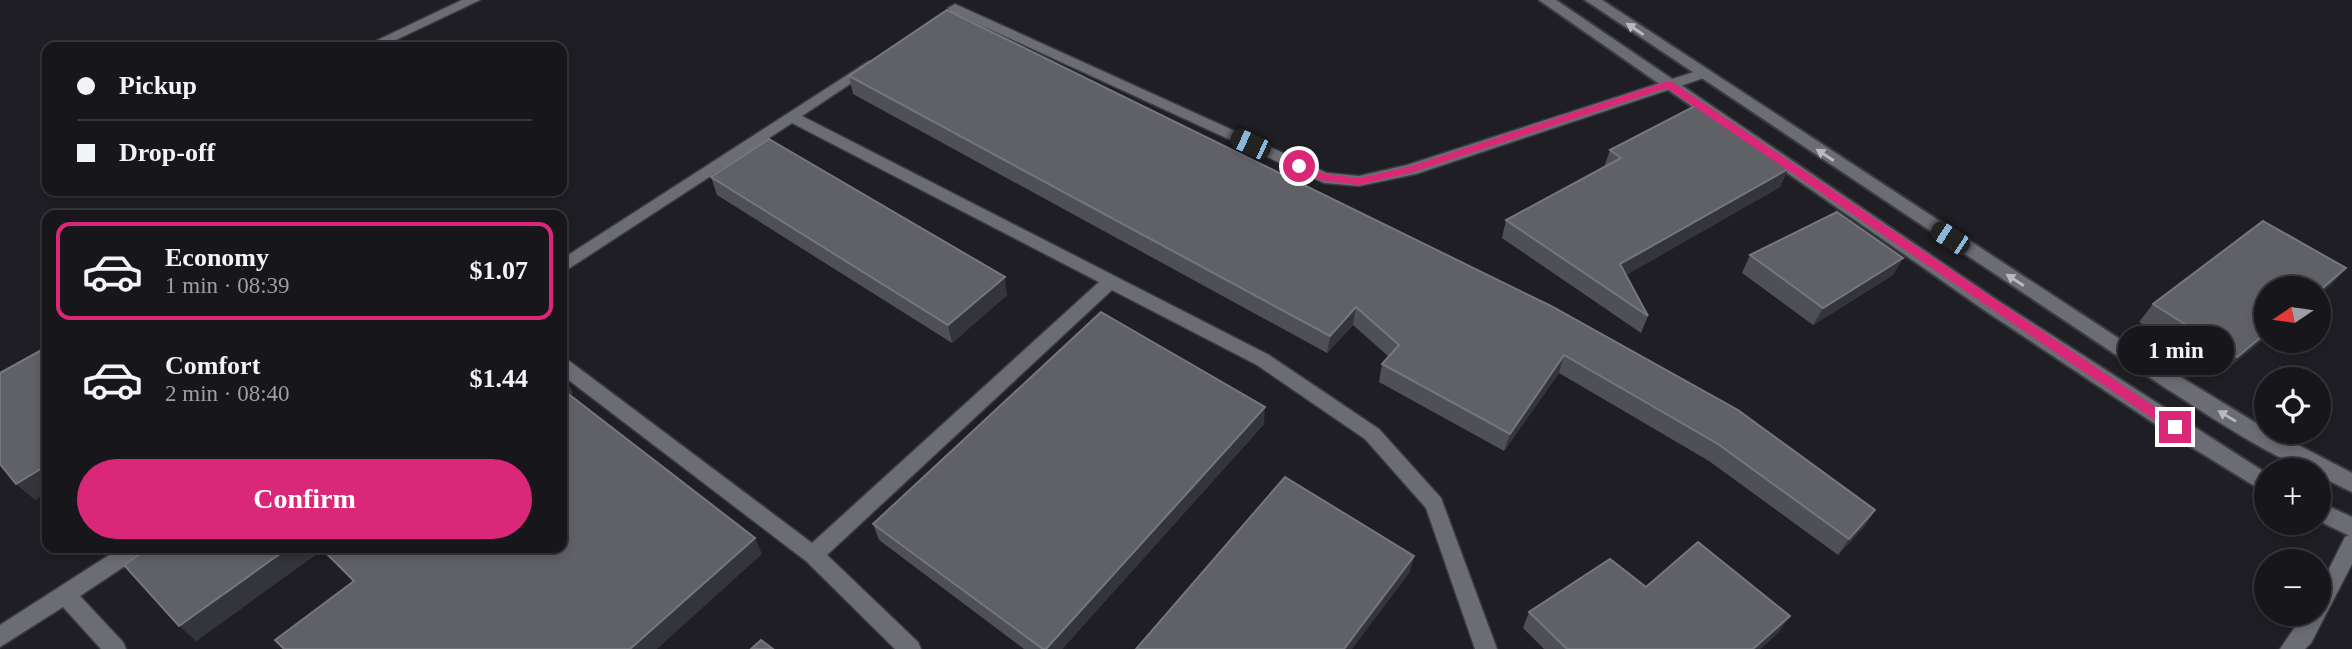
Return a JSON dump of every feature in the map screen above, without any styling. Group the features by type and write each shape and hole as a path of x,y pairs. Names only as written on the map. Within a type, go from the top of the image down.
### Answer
{"street":[{"path":"1546,0 2008,316 2254,476"},
{"path":"1592,0 2040,297 2292,455 2352,483"},
{"path":"2008,316 2040,297"},
{"path":"2331,517 2352,528"}],"lane":[{"path":"381,42 473,0"},
{"path":"955,8 1324,177 1359,181 1410,170 1702,74"},
{"path":"567,264 885,54"},
{"path":"791,116 1263,360 1372,434 1434,504 1486,649"},
{"path":"813,555 1110,282"},
{"path":"567,369 813,555 910,649"},
{"path":"2331,586 2352,543"},
{"path":"0,637 129,553"},
{"path":"66,595 116,649"},
{"path":"2291,649 2309,626"}],"building":[{"path":"947,10 1551,306 1738,410 1875,510 1849,539 1718,444 1564,355 1510,434 1382,364 1399,345 1356,307 1330,336 849,76"},
{"path":"1695,106 1788,169 1620,264 1648,316 1506,220 1621,158 1610,150"},
{"path":"769,139 1005,277 948,325 711,177"},
{"path":"1837,212 1903,258 1823,308 1750,255"},
{"path":"2263,221 2346,268 2331,281 2331,276 2254,276 2254,343 2237,357 2153,304"},
{"path":"1101,312 1265,407 1046,649 1043,649 873,524"},
{"path":"42,350 42,468 16,484 0,464 0,373"},
{"path":"567,393 755,538 630,649 284,649 275,640 354,581 326,553 567,553"},
{"path":"1285,477 1414,556 1344,649 1136,649"},
{"path":"1698,542 1790,616 1753,649 1567,649 1529,612 1610,559 1646,587"},
{"path":"142,553 281,553 179,626 124,565"},
{"path":"761,640 773,649 751,649"}],"route":[{"path":"1299,166 1324,177 1359,181 1410,170 1669,84 2175,427"}]}
